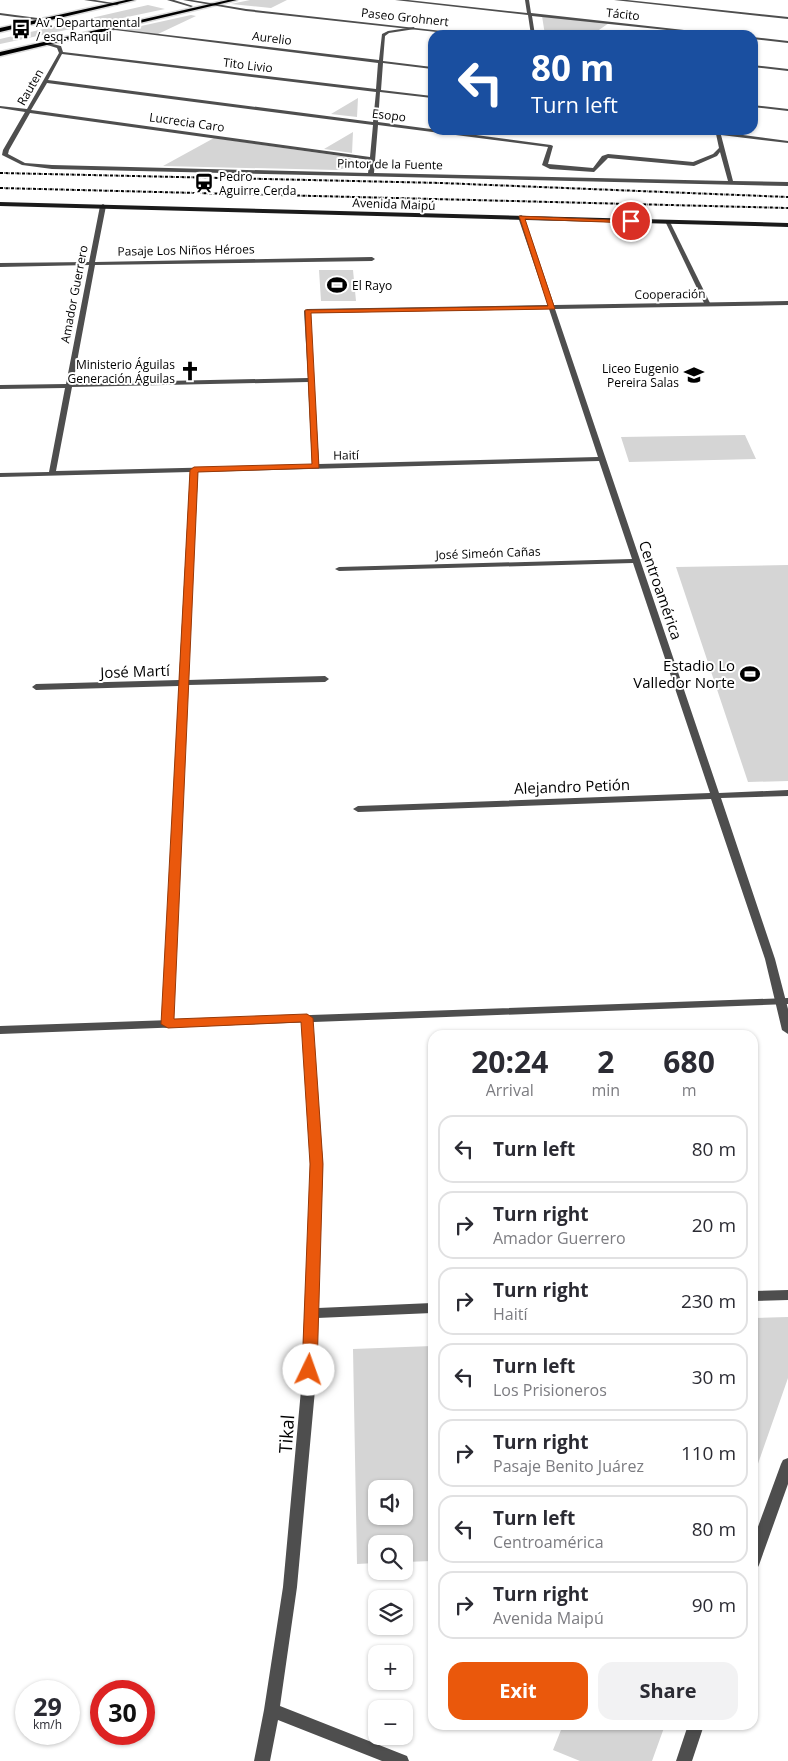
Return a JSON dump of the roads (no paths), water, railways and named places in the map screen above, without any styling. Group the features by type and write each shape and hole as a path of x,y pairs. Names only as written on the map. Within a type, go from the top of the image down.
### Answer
{"main road":[{"path":"0,30 133,0"},
{"path":"0,54 235,0"},
{"name":"Avenida Maipú","path":"0,204 788,225"}],"street":[{"path":"86,0 117,4"},
{"path":"170,0 218,12"},
{"name":"Paseo Grohnert","path":"185,0 212,5 432,30"},
{"name":"Tácito","path":"397,0 680,30"},
{"path":"527,0 532,30"},
{"path":"616,0 788,18"},
{"name":"Paseo Grohnert","path":"226,13 369,30"},
{"path":"0,14 45,20"},
{"path":"370,174 383,35 388,32 414,28"},
{"name":"Aurelio","path":"109,29 428,68"},
{"name":"Paseo Grohnert","path":"379,31 428,37"},
{"path":"758,39 788,42"},
{"path":"46,43 59,47 61,53"},
{"name":"Rauten","path":"3,149 28,111 61,53"},
{"name":"Tito Livio","path":"61,53 428,96"},
{"path":"758,67 788,70"},
{"path":"758,73 788,76"},
{"name":"Esopo","path":"45,81 428,130"},
{"name":"Lucrecia Caro","path":"0,107 372,158"},
{"path":"758,107 788,110"},
{"name":"Esopo","path":"467,135 551,146 544,165 594,170 604,157 608,156 694,164 715,155 721,149"},
{"path":"718,135 732,182"},
{"path":"743,135 788,142"},
{"name":"Pintor de la Fuente","path":"3,149 5,156 12,160 41,167 788,184"},
{"name":"Amador Guerrero","path":"52,474 103,206"},
{"name":"Centroamérica","path":"521,217 785,1002 788,1030"},
{"path":"667,222 708,305"},
{"name":"Pasaje Los Niños Héroes","path":"0,265 372,258"},
{"name":"Cooperación","path":"311,380 307,311 788,303"},
{"path":"0,388 311,380 316,467"},
{"name":"Haití","path":"0,475 602,459"},
{"path":"168,1024 194,470"},
{"name":"José Simeón Cañas","path":"339,568 636,561"},
{"name":"José Martí","path":"36,687 325,679"},
{"name":"Alejandro Petión","path":"358,809 788,793"},
{"path":"0,1030 785,1002"},
{"name":"Tikal","path":"262,1761 272,1710 290,1587 304,1452 312,1313 316,1164 307,1018"},
{"path":"758,1296 788,1294"},
{"path":"312,1313 428,1308"},
{"path":"758,1548 788,1464"},
{"path":"272,1710 401,1761"},
{"path":"684,1761 694,1730"}],"railway":[{"path":"0,173 441,183 788,197"},
{"path":"0,188 788,208"}],"place":[{"name":"Av. Departamental / esq. Ranquil","path":"21,29"},
{"name":"Pedro Aguirre Cerda","path":"204,183"},
{"name":"El Rayo","path":"337,285"},
{"name":"Ministerio Águilas Generación Águilas","path":"190,371"},
{"name":"Liceo Eugenio Pereira Salas","path":"694,375"},
{"name":"Estadio Lo Valledor Norte","path":"750,674"}]}
